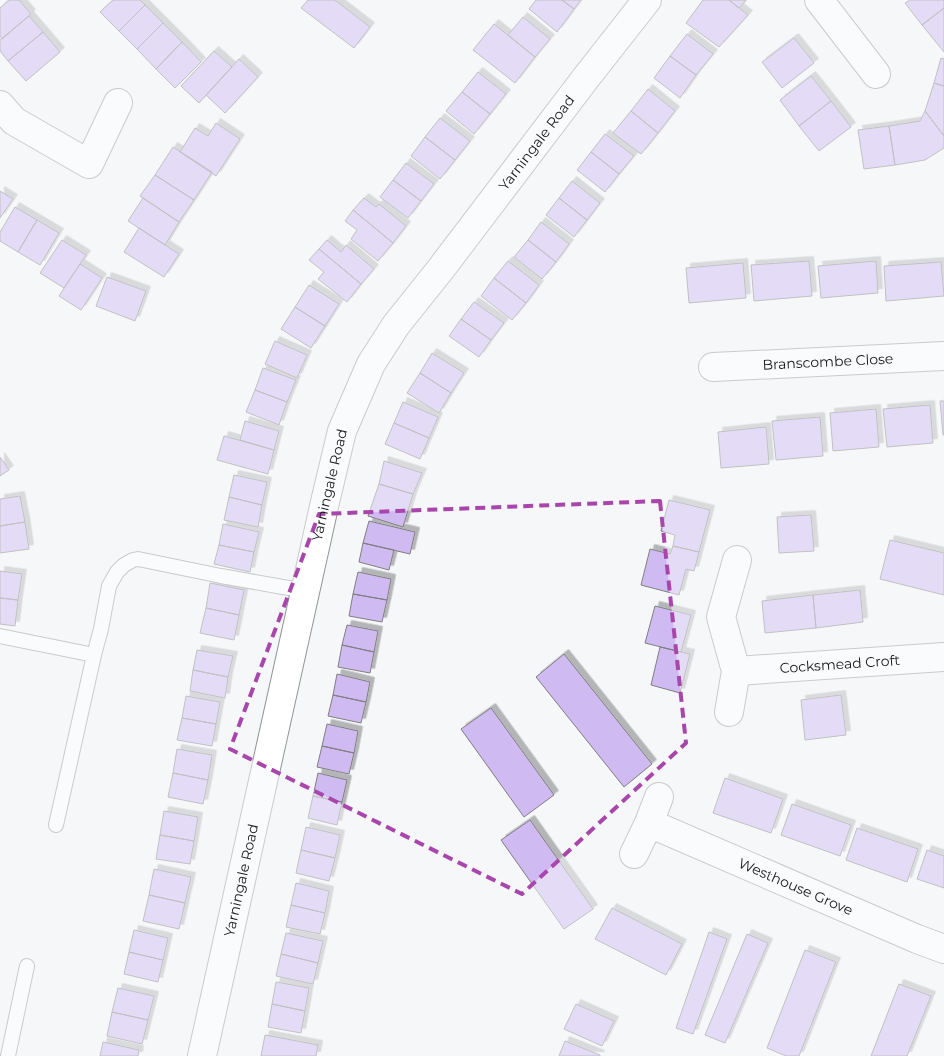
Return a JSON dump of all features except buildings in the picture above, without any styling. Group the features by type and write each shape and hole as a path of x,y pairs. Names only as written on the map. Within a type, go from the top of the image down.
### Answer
{"street":[{"name":"Yarningale Road","path":"202,1056 342,431 371,364 396,325 647,0"},
{"path":"819,0 876,74"},
{"path":"0,105 14,121 89,164 118,103"},
{"name":"Branscombe Close","path":"713,367 944,356"},
{"path":"729,712 736,671 721,618 737,560"},
{"name":"Cocksmead Croft","path":"736,671 944,657"},
{"path":"634,854 659,797"},
{"name":"Westhouse Grove","path":"649,823 944,949"}],"lane":[{"path":"56,825 109,586 117,572 124,565 138,559 305,591"},
{"path":"0,636 94,655"},
{"path":"8,1056 27,966"}],"highlighted area":[{"path":"660,501 686,743 522,894 230,749 319,514"}]}
